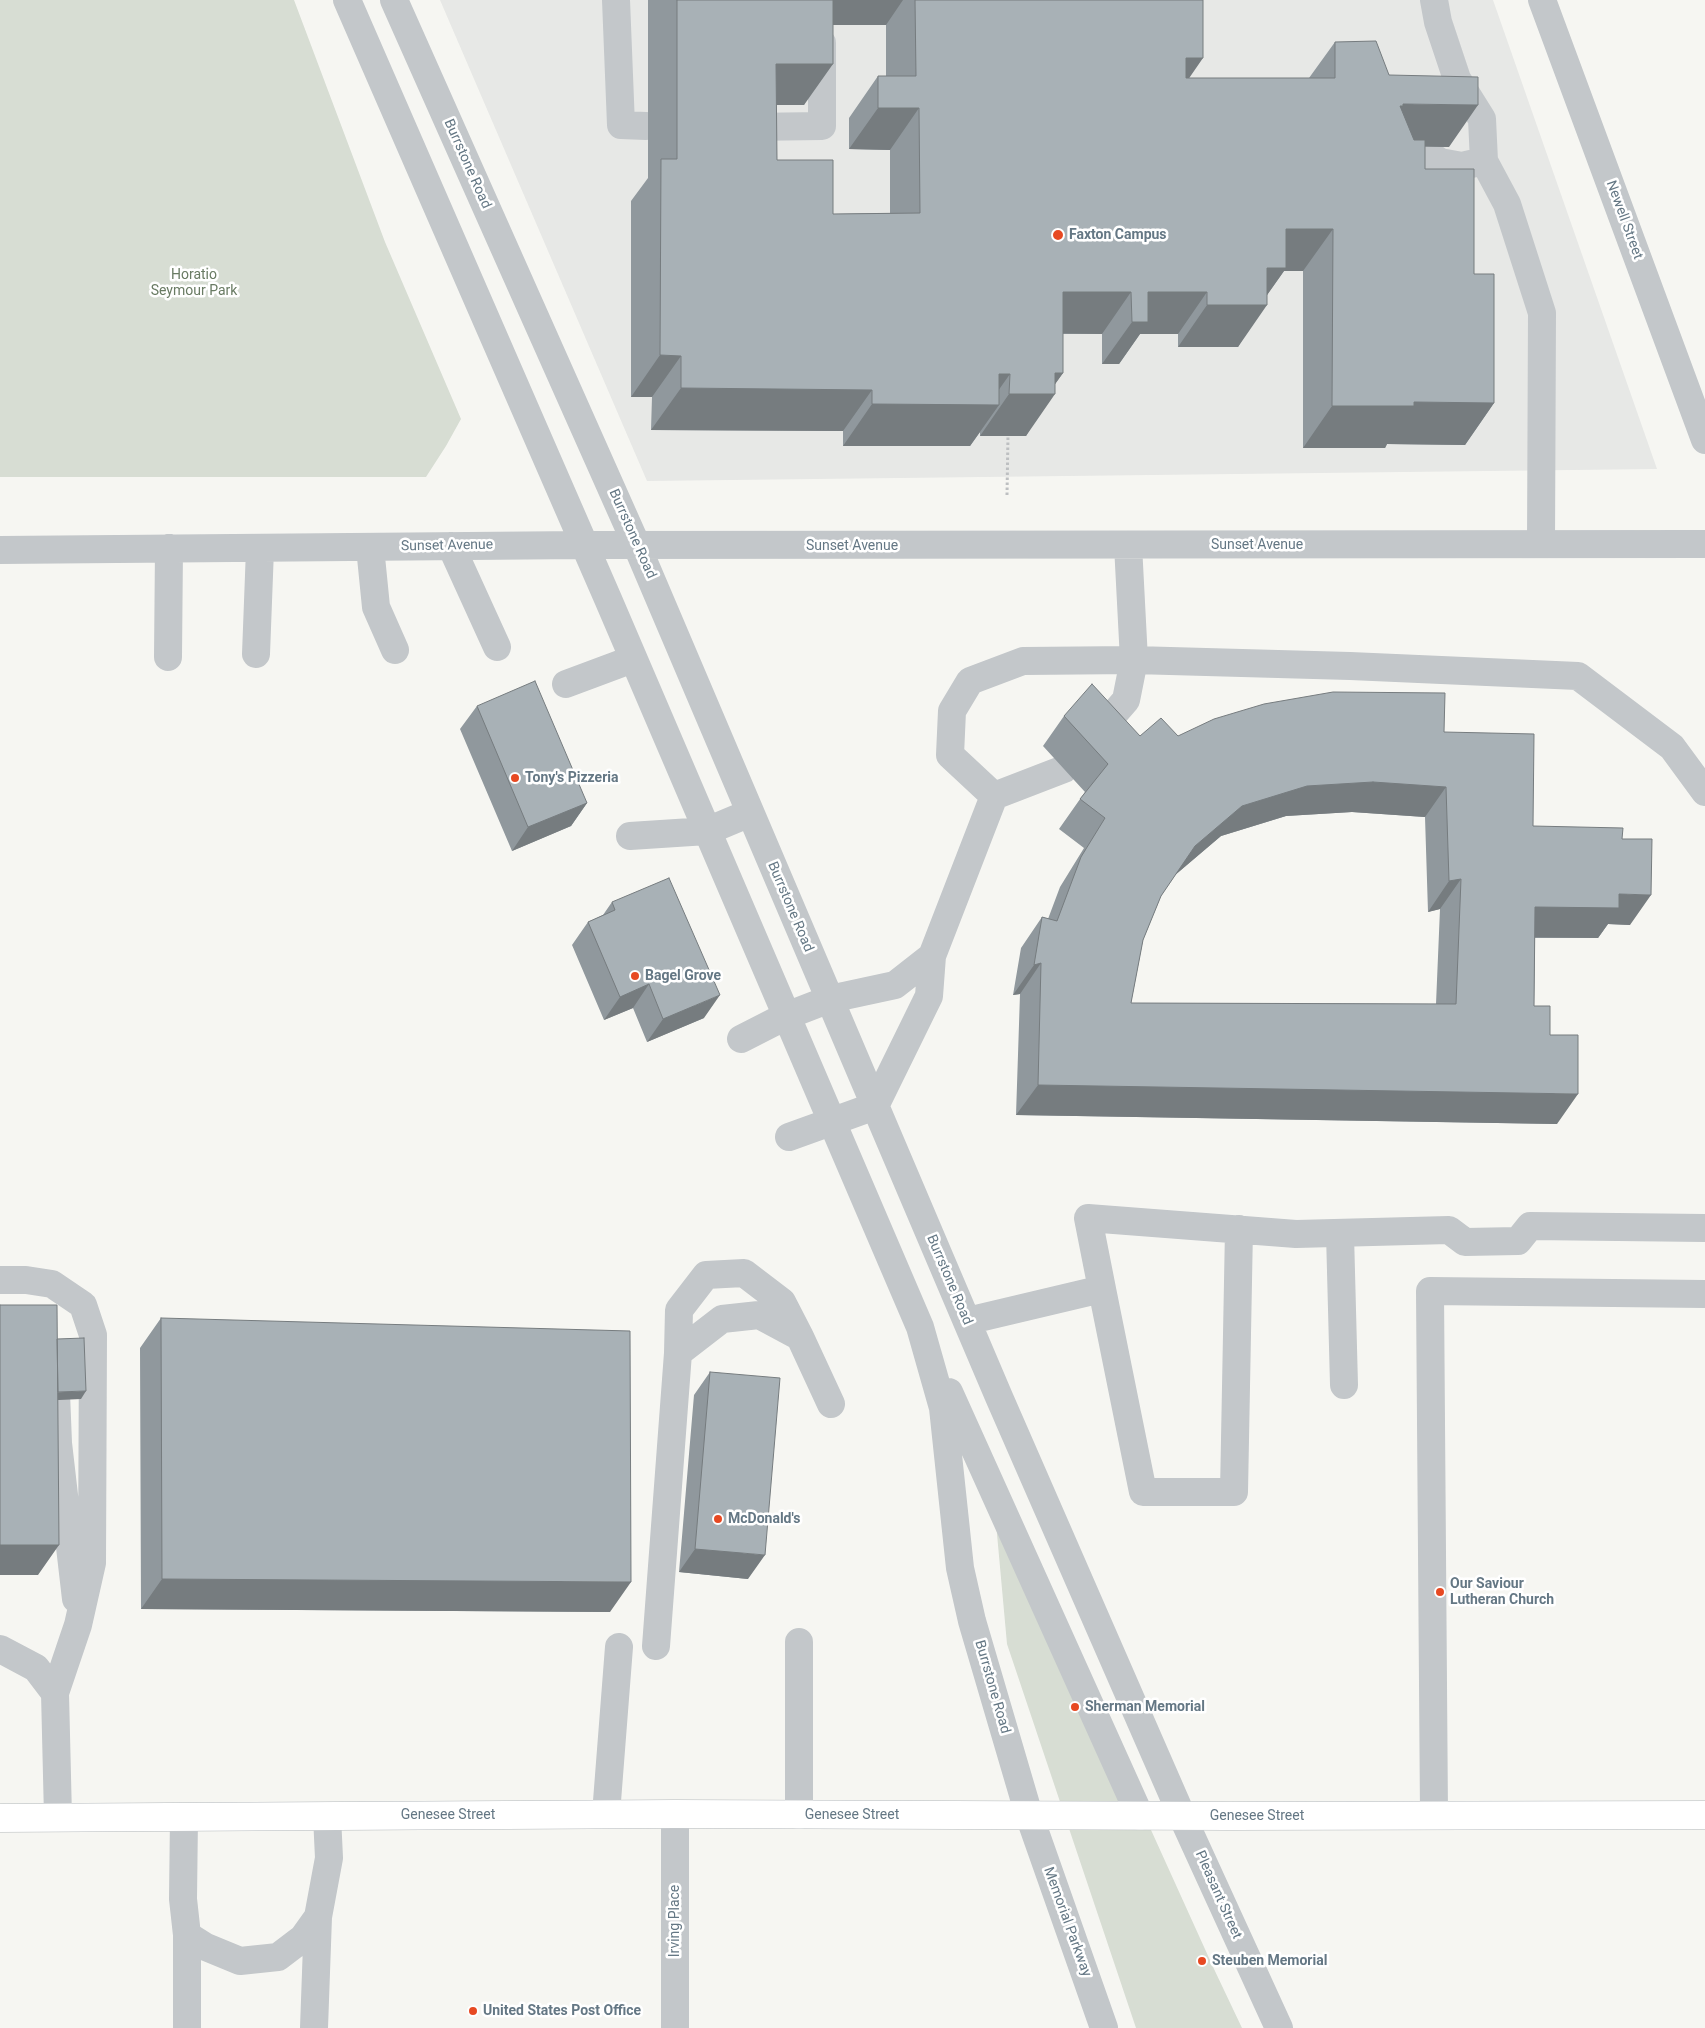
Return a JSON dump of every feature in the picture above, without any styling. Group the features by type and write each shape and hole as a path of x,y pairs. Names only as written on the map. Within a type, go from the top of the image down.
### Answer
{"main road":[{"name":"Genesee Street","path":"0,1818 606,1814 1140,1816 1705,1815"}],"street":[{"name":"Burrstone Road","path":"347,0 584,545 920,1327 943,1408 960,1568 972,1621 1029,1815"},
{"name":"Burrstone Road","path":"394,0 637,546 967,1321 1182,1816"},
{"path":"616,0 621,125 646,126"},
{"path":"1434,0 1447,86 1482,119 1484,161 1507,204 1542,313 1541,544"},
{"name":"Newell Street","path":"1542,0 1705,440"},
{"path":"748,127 822,126 822,26"},
{"path":"1423,150 1440,162 1454,165 1462,166 1484,161"},
{"name":"Sunset Avenue","path":"0,550 584,545 1705,544"},
{"path":"1093,738 1126,700 1134,660 1128,545"},
{"path":"451,546 497,647"},
{"path":"370,547 376,607 395,650"},
{"path":"168,657 169,548"},
{"path":"256,654 260,549"},
{"path":"566,684 633,659"},
{"path":"994,796 950,756 952,711 970,681 1023,661 1134,660 1350,666 1578,676 1672,747 1705,792"},
{"path":"789,1137 875,1106 929,996 932,956 994,796 1064,769"},
{"path":"630,836 707,830 750,813"},
{"path":"741,1039 786,1016 830,999 895,984 932,956"},
{"path":"1239,1229 1234,1492 1143,1492 1088,1218 1239,1229 1296,1234 1449,1230 1465,1242 1518,1241 1530,1226 1705,1228"},
{"path":"1340,1234 1344,1385"},
{"path":"656,1646 678,1354 679,1310 706,1275 744,1273 782,1302 831,1404"},
{"path":"0,1280 26,1280 52,1284 83,1305 93,1335 92,1563 79,1621 55,1693 58,1817"},
{"path":"52,1284 53,1314"},
{"path":"967,1321 1102,1289"},
{"path":"1434,1815 1430,1291 1705,1294"},
{"path":"678,1354 722,1319 758,1315 800,1337"},
{"path":"920,1327 1140,1816"},
{"path":"55,1364 58,1443 79,1621"},
{"path":"799,1642 799,1814"},
{"path":"606,1814 619,1647"},
{"path":"0,1649 36,1668 55,1693"},
{"name":"Irving Place","path":"675,1814 675,2028"},
{"name":"Memorial Parkway","path":"1029,1815 1104,2028"},
{"path":"314,2028 318,1917 329,1858 327,1816"},
{"name":"Pleasant Street","path":"1182,1816 1279,2028"},
{"path":"184,1817 183,1899 187,1935 187,2028"},
{"path":"187,1935 206,1947 240,1961 278,1957 303,1938 318,1917"}],"path":[{"path":"1007,495 1008,436"}],"shaded area":[{"name":"Faxton Campus","path":"440,0 1493,0 1657,469 647,481"}],"green space":[{"name":"Horatio Seymour Park","path":"0,0 294,0 385,242 461,419 426,477 0,477"},
{"path":"992,1479 1242,2028 1136,2028 1007,1644"}],"building":[{"path":"677,0 833,0 833,64 776,64 777,160 833,160 833,214 920,213 919,108 878,108 878,76 916,76 915,0 1203,0 1203,58 1186,58 1186,78 1335,78 1335,42 1376,41 1389,75 1478,77 1478,105 1403,104 1403,106 1400,106 1414,140 1425,140 1425,169 1474,169 1474,274 1494,274 1494,403 1414,402 1414,406 1332,406 1333,229 1286,229 1286,268 1267,268 1267,305 1207,305 1207,292 1148,292 1148,322 1132,322 1131,292 1063,292 1063,373 1055,373 1055,394 1009,394 1010,374 999,374 999,405 872,404 872,390 681,388 681,356 660,355 661,159 677,159"},
{"path":"535,681 587,803 528,827 477,706"},
{"path":"1092,684 1140,736 1161,718 1178,736 1214,719 1264,704 1333,692 1445,693 1444,732 1534,734 1533,826 1623,828 1622,839 1652,839 1651,895 1619,894 1619,908 1535,907 1534,1006 1550,1006 1550,1035 1578,1035 1578,1094 1038,1085 1041,963 1034,965 1042,917 1057,921 1081,857 1105,818 1080,799 1108,764 1064,716","holes":["1373,782 1446,787 1449,881 1461,879 1456,1004 1131,1003 1143,940 1161,896 1195,846 1242,806 1307,786"]},
{"name":"Bagel Grove","path":"669,878 720,995 663,1019 649,984 620,997 588,922 615,910 612,902"},
{"path":"0,1305 57,1305 59,1545 0,1545"},
{"path":"161,1318 630,1331 631,1582 162,1579"},
{"path":"84,1338 86,1391 58,1392 57,1339"},
{"name":"McDonald's","path":"710,1372 780,1378 765,1555 695,1549"}],"place":[{"name":"Faxton Campus","path":"1058,235"},
{"name":"Tony's Pizzeria","path":"515,778"},
{"name":"Bagel Grove","path":"635,976"},
{"name":"McDonald's","path":"718,1519"},
{"name":"Our Saviour Lutheran Church","path":"1440,1592"},
{"name":"Sherman Memorial","path":"1075,1707"},
{"name":"Steuben Memorial","path":"1202,1961"},
{"name":"United States Post Office","path":"473,2011"}]}
